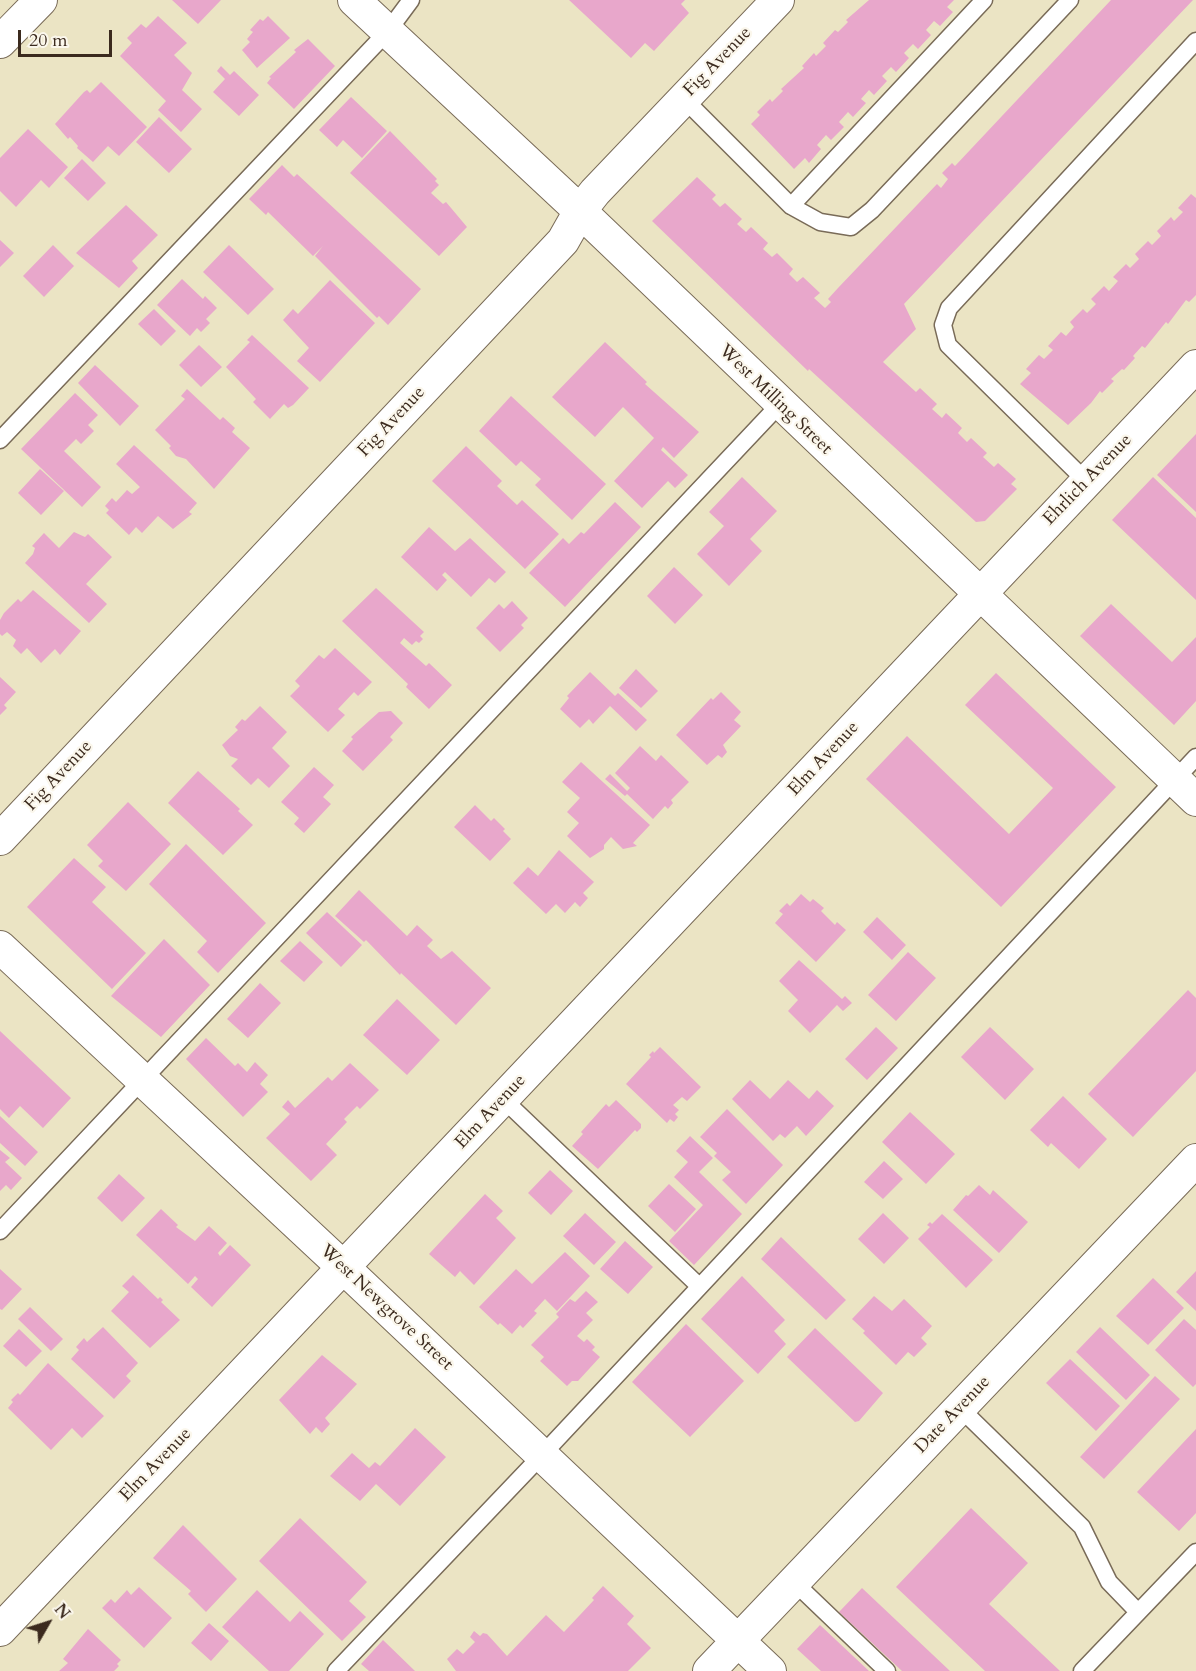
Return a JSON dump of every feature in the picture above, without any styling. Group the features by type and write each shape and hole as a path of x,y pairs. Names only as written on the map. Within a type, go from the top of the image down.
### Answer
{"street":[{"path":"0,42 41,0"},
{"name":"West Milling Street","path":"354,0 580,211 1185,790"},
{"name":"Fig Avenue","path":"0,839 563,240 580,211 778,0"},
{"name":"Ehrlich Avenue","path":"980,594 1196,366"},
{"name":"Elm Avenue","path":"0,1630 980,594"},
{"name":"West Newgrove Street","path":"0,947 770,1671"},
{"name":"Date Avenue","path":"709,1671 1196,1160"}],"lane":[{"path":"0,440 388,31 411,0"},
{"path":"791,206 984,0"},
{"path":"683,99 791,206 820,222 851,227 880,201 1070,0"},
{"path":"1086,481 948,345 943,325 950,308 1196,41"},
{"path":"0,1231 780,404"},
{"path":"336,1671 699,1286 1185,790 1196,757"},
{"path":"503,1099 699,1286"},
{"path":"960,1408 1082,1527 1109,1582 1138,1612"},
{"path":"1082,1671 1196,1552"},
{"path":"794,1582 887,1671"}],"building":[{"path":"172,0 221,0 198,24"},
{"path":"569,0 685,0 681,4 689,13 654,51 645,43 631,58"},
{"path":"869,0 954,0 947,7 953,12 940,26 934,21 926,30 931,35 918,49 913,44 904,53 909,58 896,72 891,67 882,76 887,81 874,95 869,90 861,99 866,103 853,117 848,112 839,122 844,127 831,140 826,135 817,145 821,149 809,163 805,158 794,169 751,124 760,115 757,112 770,99 772,102 783,91 781,89 804,68 802,66 814,53 816,56 826,46 823,43 835,30 838,32 848,22 846,20"},
{"path":"1111,0 1193,0 904,304 916,329 883,362 916,392 920,388 937,404 932,409 942,418 946,413 962,428 958,433 967,442 971,438 987,453 983,457 994,467 998,463 1016,479 1011,484 1017,489 985,521 976,522 809,369 808,371 652,221 697,177 716,195 712,199 720,207 725,203 742,219 737,224 746,232 751,227 768,243 763,249 772,257 777,253 793,269 789,274 797,282 803,277 820,293 814,298 825,308 831,302 828,299 937,184 941,188 948,179 942,173 952,163 955,166"},
{"path":"158,16 187,43 174,55 192,73 182,90 202,109 181,132 158,110 166,101 120,56 132,43 127,38 141,24 146,28"},
{"path":"268,16 290,38 257,68 242,50 250,42 247,39 253,32 250,30 260,19 263,21"},
{"path":"308,39 335,66 294,109 267,83 271,78 269,77 296,52 294,50"},
{"path":"221,66 230,75 234,71 259,95 239,116 213,92 225,79 217,71"},
{"path":"101,82 147,127 119,156 108,146 93,162 55,124 84,92 87,90 90,93"},
{"path":"351,97 387,131 362,158 343,140 337,147 319,130"},
{"path":"159,117 192,149 169,173 136,142"},
{"path":"28,129 68,167 49,188 41,180 16,207 0,191 0,158"},
{"path":"390,131 437,179 435,181 439,185 431,193 443,204 446,202 467,227 439,256 350,173"},
{"path":"82,159 106,183 88,201 64,178"},
{"path":"282,165 294,177 297,174 421,289 388,325 379,316 377,318 315,256 323,246 313,256 268,212 266,215 249,199"},
{"path":"1191,194 1196,198 1196,295 1189,302 1186,300 1168,324 1166,322 1145,348 1142,346 1124,370 1122,369 1111,379 1114,381 1102,393 1100,391 1068,425 1020,384 1031,373 1026,369 1039,355 1044,359 1053,350 1048,346 1061,332 1066,336 1074,327 1070,322 1083,309 1087,313 1096,304 1091,299 1104,286 1109,291 1118,281 1113,277 1126,264 1130,268 1139,259 1135,254 1148,241 1152,245 1161,236 1157,231 1171,217 1174,221 1183,212 1178,208"},
{"path":"126,205 158,235 132,261 138,268 119,288 76,253"},
{"path":"0,240 14,253 0,267"},
{"path":"53,245 74,266 44,297 23,276"},
{"path":"229,245 274,289 248,315 203,272"},
{"path":"182,279 203,299 205,296 217,308 206,319 210,323 201,332 197,328 190,336 157,305"},
{"path":"330,280 375,323 320,382 297,361 309,348 283,320 293,309 298,314"},
{"path":"154,309 176,331 161,346 138,324"},
{"path":"252,335 309,388 293,405 288,408 284,404 270,419 253,402 256,399 226,367 250,342 247,340"},
{"path":"605,342 647,382 645,384 699,432 674,458 663,447 661,450 688,475 675,488 668,481 642,508 614,481 654,438 623,407 595,437 552,397"},
{"path":"199,345 222,367 201,387 179,365"},
{"path":"95,365 139,406 120,426 78,383"},
{"path":"187,389 220,420 223,417 235,428 232,432 250,448 214,489 186,459 176,456 169,448 171,446 155,430 185,399 181,396"},
{"path":"75,393 98,415 88,425 94,431 81,444 76,439 64,451 101,487 82,507 21,449"},
{"path":"511,396 606,484 572,520 535,485 541,479 521,461 516,466 479,431"},
{"path":"1196,434 1196,512 1157,475"},
{"path":"134,445 197,503 189,512 192,514 173,529 158,516 142,533 136,527 129,535 106,513 109,510 105,506 112,498 116,502 127,490 132,494 140,487 116,464"},
{"path":"466,446 502,481 497,486 517,505 522,500 559,534 525,569 432,481"},
{"path":"40,469 64,491 41,515 18,493"},
{"path":"742,477 777,511 750,539 762,551 729,586 697,554 724,526 709,512"},
{"path":"1153,477 1196,518 1196,600 1112,520"},
{"path":"615,502 641,527 565,607 529,573 563,538 569,544 581,532 584,534"},
{"path":"429,527 455,551 470,538 506,572 495,583 489,578 471,597 445,572 442,575 447,580 437,591 401,557"},
{"path":"74,532 85,537 88,534 112,557 86,584 107,604 89,623 25,563 33,554 35,548 32,546 44,533 59,548"},
{"path":"674,567 703,595 675,624 647,596"},
{"path":"376,588 424,632 420,636 423,639 419,643 416,641 412,645 404,638 400,643 426,666 429,663 452,685 429,709 406,687 408,684 342,621"},
{"path":"33,590 81,631 60,655 55,649 41,663 27,648 21,654 13,646 16,640 7,632 2,636 0,634 0,620 4,613 18,599 21,602"},
{"path":"512,601 528,618 521,625 524,628 500,652 476,628 499,604 504,609"},
{"path":"1111,604 1172,662 1196,637 1196,701 1174,725 1080,636"},
{"path":"335,648 372,682 358,696 354,692 338,709 345,715 328,732 290,696 300,686 295,681 319,655 324,659"},
{"path":"636,669 658,691 641,708 619,688"},
{"path":"590,672 615,696 618,693 647,720 636,731 610,706 593,724 589,719 580,728 560,709 569,698 567,696"},
{"path":"996,673 1116,787 1001,907 866,779 907,736 1009,834 1053,788 965,705"},
{"path":"0,677 16,692 4,705 7,708 0,715"},
{"path":"721,692 741,712 734,720 741,726 723,745 727,752 722,758 718,755 707,765 676,735 711,698 713,700"},
{"path":"260,706 287,732 272,748 290,766 269,788 258,778 251,785 231,766 238,759 230,756 222,745 238,730 235,727 242,719 245,721"},
{"path":"391,711 403,723 390,737 393,740 363,771 342,751 353,739 351,737 379,712"},
{"path":"640,746 656,761 661,755 689,782 671,800 673,803 668,809 665,806 653,819 627,794 625,796 605,779 610,774 627,791 630,788 615,773"},
{"path":"581,762 650,825 633,843 637,846 623,849 611,837 604,845 604,849 590,858 567,836 579,823 567,812 580,798 562,782"},
{"path":"314,767 334,785 323,797 331,804 304,833 294,824 299,818 281,802"},
{"path":"198,771 240,809 238,811 253,825 223,855 168,803"},
{"path":"128,802 171,844 126,891 98,866 103,861 87,845"},
{"path":"475,805 491,821 494,818 511,839 490,861 454,827"},
{"path":"186,844 266,923 218,973 197,952 207,941 149,884"},
{"path":"559,850 594,882 583,893 588,898 580,907 575,902 565,913 556,904 546,914 513,883 528,867 538,876"},
{"path":"74,858 106,887 92,902 146,953 112,989 27,907"},
{"path":"359,890 407,936 417,925 433,940 427,946 441,959 452,951 491,988 456,1025 401,973 400,975 366,940 364,942 335,916"},
{"path":"801,894 810,902 813,899 824,908 821,911 835,925 837,922 846,930 816,962 775,923 783,914 779,911 787,903 790,906"},
{"path":"327,912 362,945 341,967 306,933"},
{"path":"877,917 906,945 892,960 863,932"},
{"path":"164,939 210,985 161,1037 111,996"},
{"path":"300,941 323,962 304,982 280,961"},
{"path":"908,952 936,978 896,1021 868,995"},
{"path":"799,960 842,999 845,996 852,1003 843,1011 837,1005 810,1033 788,1011 798,1000 779,981"},
{"path":"260,983 281,1003 248,1038 227,1019"},
{"path":"1188,990 1196,998 1196,1071 1133,1137 1088,1094"},
{"path":"397,999 440,1040 407,1075 363,1035"},
{"path":"876,1027 898,1048 867,1080 845,1059"},
{"path":"990,1027 1034,1069 1005,1100 961,1057"},
{"path":"0,1031 71,1098 43,1128 20,1106 9,1118 0,1109"},
{"path":"206,1038 235,1066 238,1063 247,1072 255,1062 268,1075 260,1084 268,1092 243,1117 186,1059"},
{"path":"660,1047 701,1087 687,1101 682,1097 673,1105 679,1110 675,1114 678,1117 674,1122 670,1119 667,1123 626,1084 651,1057 649,1055"},
{"path":"350,1063 379,1090 360,1109 357,1106 344,1119 347,1122 326,1144 337,1155 311,1181 266,1138 290,1114 282,1107 288,1100 295,1108 328,1077 332,1081"},
{"path":"750,1080 770,1099 788,1080 809,1099 817,1090 834,1106 806,1136 797,1126 785,1138 780,1134 773,1141 732,1099"},
{"path":"1063,1096 1107,1139 1079,1169 1051,1143 1048,1147 1030,1130"},
{"path":"616,1100 641,1124 641,1128 637,1132 635,1130 598,1169 572,1146 583,1134 581,1132 606,1104 609,1107"},
{"path":"727,1109 783,1165 746,1204 722,1180 731,1172 714,1156 717,1153 700,1137"},
{"path":"910,1112 955,1154 926,1184 882,1142"},
{"path":"0,1116 38,1152 25,1166 0,1143"},
{"path":"690,1136 713,1158 699,1172 742,1214 694,1265 669,1241 703,1205 674,1177 688,1162 676,1151"},
{"path":"0,1150 10,1158 5,1162 22,1178 11,1190 6,1185 0,1191"},
{"path":"884,1161 903,1179 883,1199 864,1182"},
{"path":"550,1170 573,1191 551,1215 528,1193"},
{"path":"119,1174 145,1198 122,1222 97,1198"},
{"path":"669,1184 696,1209 675,1232 648,1206"},
{"path":"979,1185 990,1195 993,1190 1028,1222 999,1253 953,1210 966,1195 968,1196"},
{"path":"485,1194 503,1211 496,1218 516,1238 474,1285 460,1271 455,1277 429,1254"},
{"path":"161,1209 178,1225 176,1227 195,1241 209,1226 227,1243 218,1253 220,1256 230,1245 251,1265 212,1307 191,1287 198,1279 195,1276 188,1284 136,1235"},
{"path":"585,1213 616,1242 594,1265 563,1236"},
{"path":"883,1213 909,1238 884,1264 858,1239"},
{"path":"942,1214 993,1260 966,1288 918,1239 930,1227 927,1225 930,1222 932,1224"},
{"path":"781,1237 846,1300 826,1320 761,1259"},
{"path":"625,1241 653,1267 628,1294 600,1269"},
{"path":"565,1252 590,1276 557,1311 545,1299 534,1311 537,1313 523,1328 520,1325 512,1334 500,1323 498,1325 479,1307 516,1269 532,1284"},
{"path":"0,1269 22,1289 2,1310 0,1309"},
{"path":"1196,1271 1196,1311 1176,1292"},
{"path":"133,1275 158,1299 160,1297 163,1300 161,1302 180,1320 150,1348 111,1311 129,1292 122,1286"},
{"path":"742,1276 785,1320 774,1331 786,1344 758,1374 701,1319"},
{"path":"1153,1278 1184,1308 1148,1345 1116,1316"},
{"path":"586,1291 598,1302 586,1313 593,1320 577,1336 584,1342 587,1339 595,1347 592,1350 600,1357 578,1381 572,1381 567,1386 540,1361 544,1357 531,1345 559,1317 556,1314 570,1299 575,1302"},
{"path":"874,1296 892,1311 904,1299 932,1326 921,1338 927,1344 914,1357 908,1352 896,1365 852,1319"},
{"path":"30,1307 63,1339 51,1351 18,1319"},
{"path":"1184,1319 1196,1330 1196,1384 1193,1387 1155,1350"},
{"path":"686,1324 744,1381 690,1437 632,1382"},
{"path":"103,1327 138,1363 126,1376 131,1381 114,1399 71,1359 79,1350 76,1347 84,1338 87,1342"},
{"path":"1100,1327 1150,1375 1126,1400 1076,1352"},
{"path":"815,1328 883,1393 859,1421 855,1422 787,1357"},
{"path":"19,1329 42,1351 26,1367 3,1346"},
{"path":"322,1355 357,1384 325,1418 330,1424 322,1433 316,1427 310,1434 279,1400"},
{"path":"1070,1359 1120,1406 1096,1431 1046,1383"},
{"path":"48,1363 104,1416 82,1438 72,1428 51,1450 8,1408 13,1402 11,1400 18,1393 20,1395"},
{"path":"1155,1376 1180,1399 1104,1479 1080,1457"},
{"path":"415,1428 446,1457 400,1506 376,1484 360,1501 330,1476 352,1453 369,1468 375,1462 380,1466"},
{"path":"1196,1429 1196,1513 1179,1531 1137,1492"},
{"path":"971,1508 1028,1563 989,1604 1060,1671 985,1671 896,1587"},
{"path":"300,1518 367,1582 349,1601 366,1617 342,1641 259,1561"},
{"path":"183,1525 237,1579 206,1612 188,1594 191,1591 153,1558"},
{"path":"603,1586 634,1616 627,1624 651,1648 628,1671 456,1671 447,1659 457,1649 463,1654 475,1642 470,1637 474,1631 480,1636 483,1633 487,1634 507,1656 546,1615 564,1632 594,1600 592,1598"},
{"path":"139,1587 172,1618 144,1648 102,1608 111,1599 115,1603 127,1590 131,1595"},
{"path":"862,1588 950,1671 902,1671 839,1612"},
{"path":"257,1590 290,1622 300,1611 324,1634 289,1671 269,1671 222,1627"},
{"path":"209,1623 229,1641 211,1661 191,1643"},
{"path":"820,1625 869,1671 821,1671 797,1649"},
{"path":"88,1629 121,1660 117,1664 119,1666 114,1671 59,1671 68,1663 63,1659"},
{"path":"383,1640 415,1671 369,1671 361,1664"}]}
